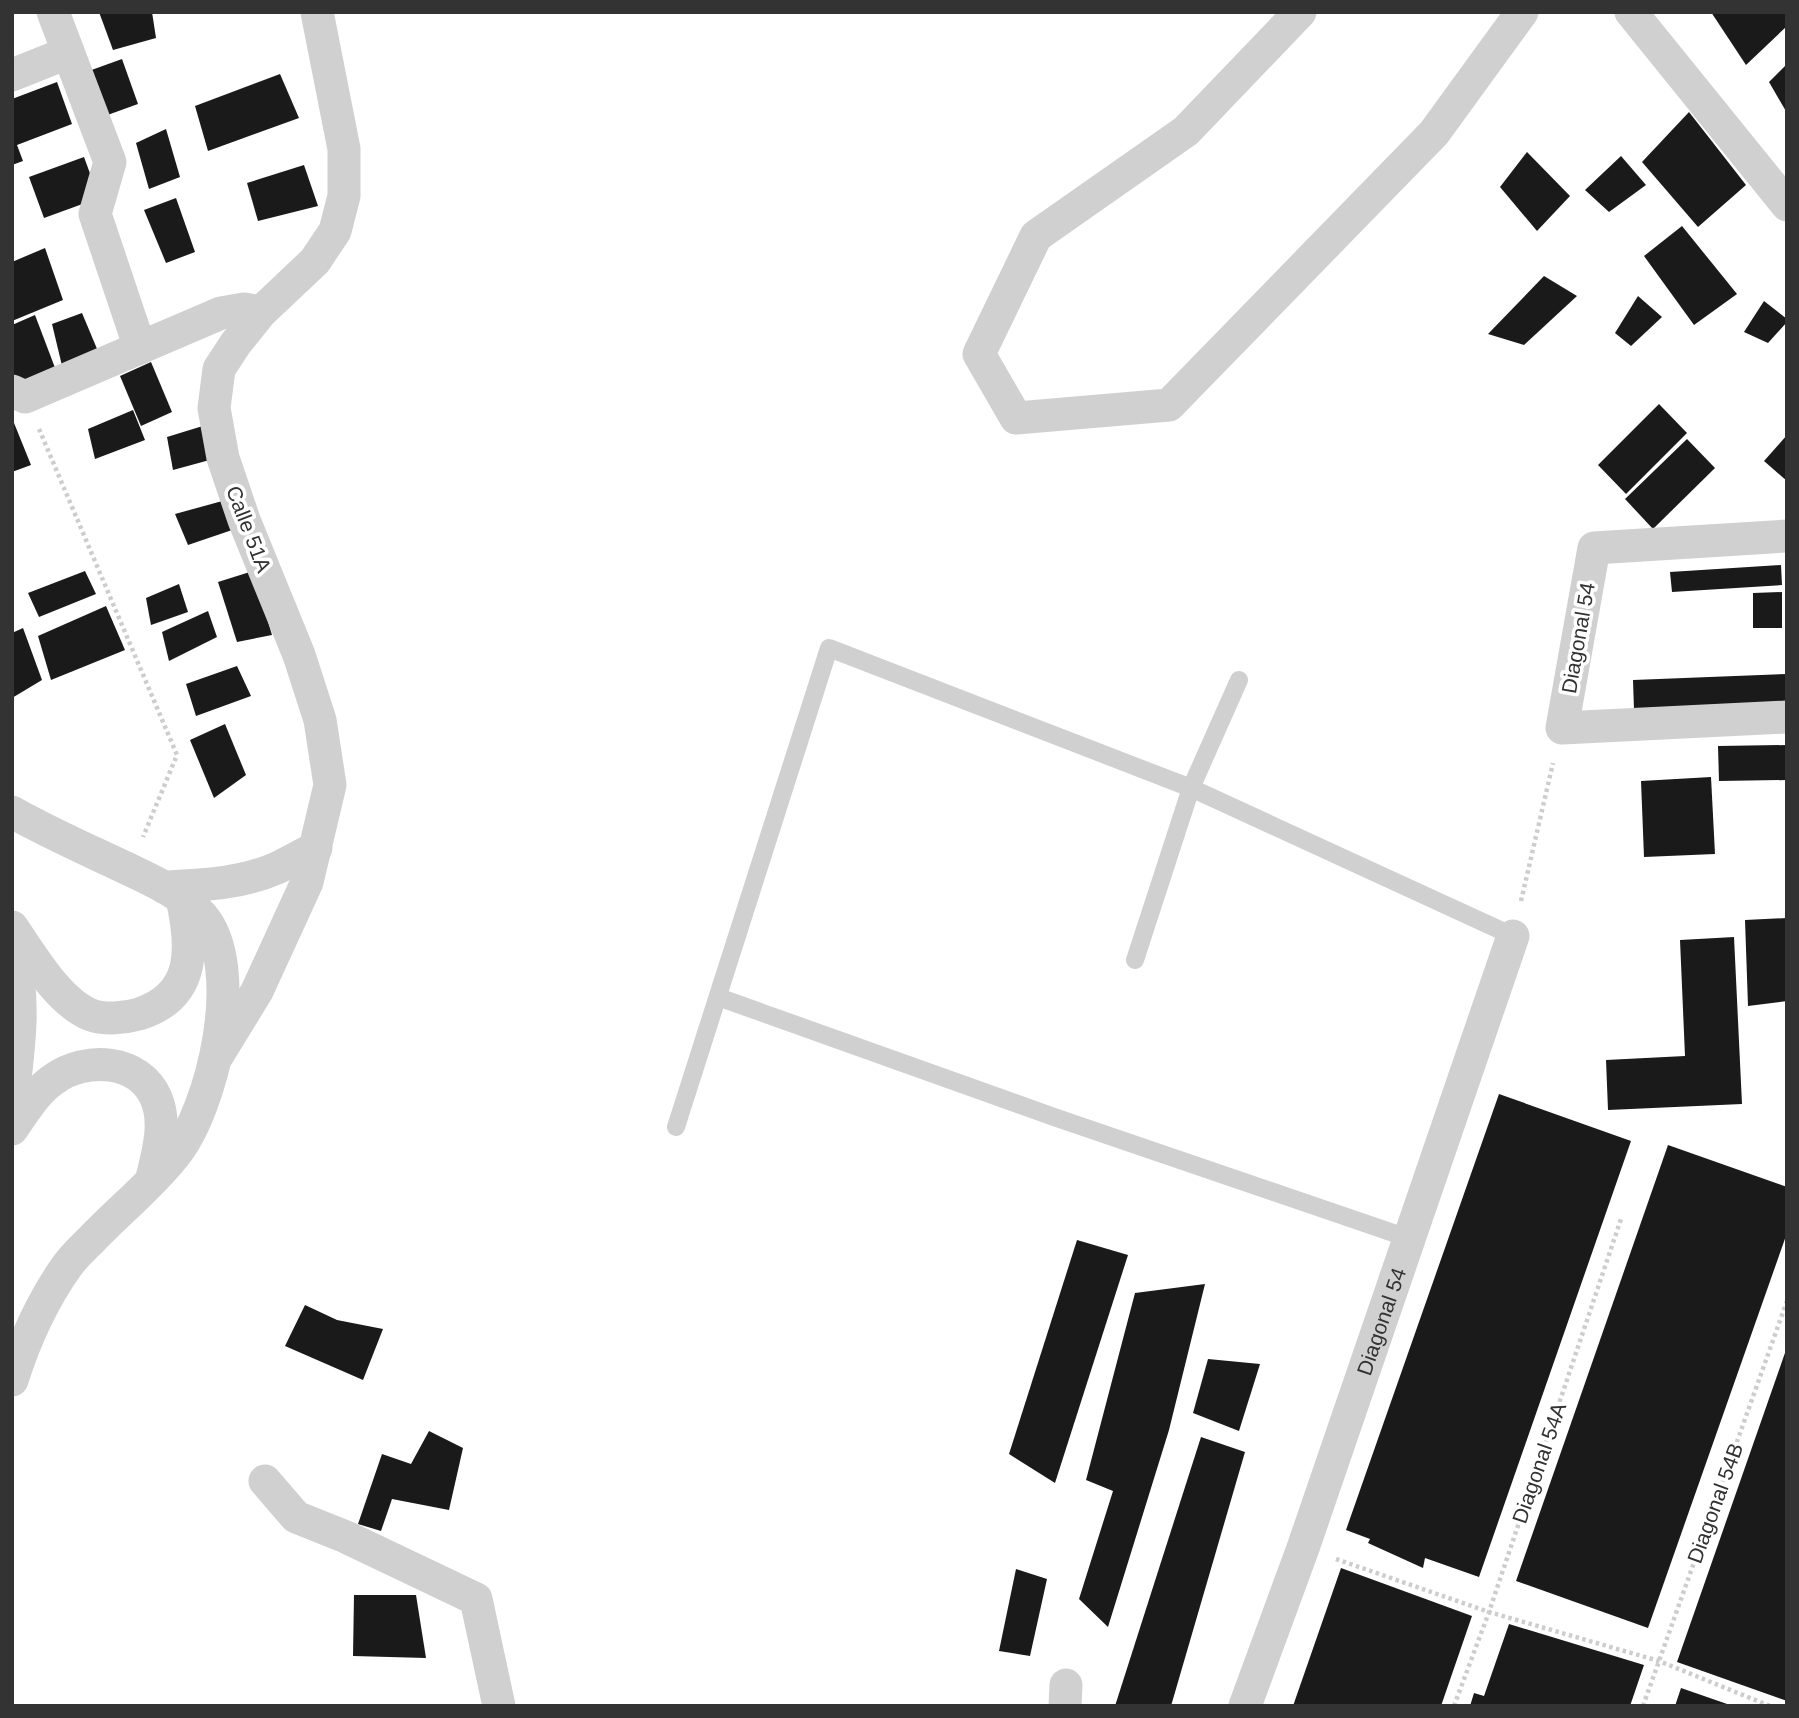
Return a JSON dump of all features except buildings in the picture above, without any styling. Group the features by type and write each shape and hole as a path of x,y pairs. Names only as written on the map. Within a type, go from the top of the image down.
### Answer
{"street":[{"path":"53,12 110,162 95,214 140,348"},
{"name":"Calle 51A","path":"215,1058 257,991 307,882 330,785 320,720 299,654 244,520 223,458 214,408 219,369 236,343 261,312 315,261 335,231 344,196 344,149 317,12"},
{"path":"1300,12 1186,131 1036,236 979,354 1016,418 1169,405 1434,133 1522,12"},
{"path":"1631,12 1787,205"},
{"path":"12,75 67,53"},
{"path":"19,394 140,348 221,313 244,309 261,312"},
{"name":"Diagonal 54","path":"1562,728 1594,548 1787,536"},
{"path":"1562,728 1787,717"},
{"path":"12,811 150,878 173,893 203,917 215,937 223,967 223,1000 215,1058 199,1111 176,1154 68,1263 24,1342 12,1380"},
{"path":"173,893 276,869 316,848"},
{"path":"12,927 53,984 74,1004 91,1015 112,1018 134,1015 158,1007 176,992 186,969 187,923 173,893"},
{"name":"Diagonal 54","path":"1245,1706 1303,1548 1513,936"},
{"path":"12,950 20,999 20,1037 12,1104"},
{"path":"12,1129 33,1099 54,1078 80,1068 104,1064 126,1068 146,1082 157,1099 161,1124 152,1181"},
{"path":"265,1481 296,1517 346,1537 476,1599 499,1706"}],"lane":[{"path":"676,1127 829,648 1191,788 1513,936"},
{"path":"1135,960 1191,788 1239,680"},
{"path":"718,997 1054,1117 1408,1238"}],"path":[{"path":"19,394 177,755 130,870"},
{"path":"1513,936 1562,728"},
{"name":"Diagonal 54A","path":"1454,1706 1489,1612 1621,1219"},
{"name":"Diagonal 54B","path":"1643,1706 1787,1301"},
{"path":"1303,1548 1489,1612 1659,1661 1770,1706"}]}
